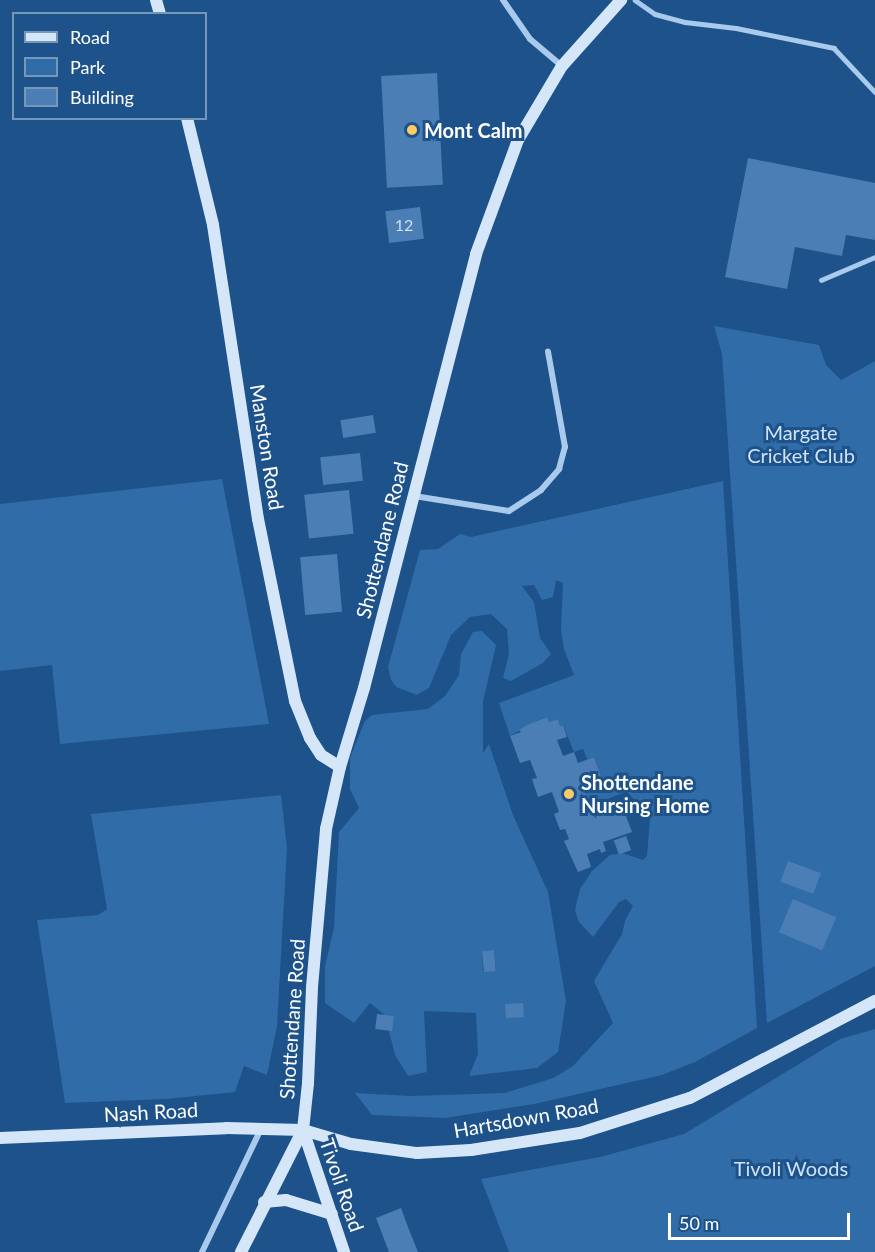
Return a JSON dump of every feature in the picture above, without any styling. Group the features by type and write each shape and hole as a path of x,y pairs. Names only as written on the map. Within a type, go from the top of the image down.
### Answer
{"street":[{"path":"503,0 530,39 562,66"},
{"name":"Shottendane Road","path":"303,1130 308,1083 312,987 326,829 340,767 364,688 476,254 518,140 562,66 621,0"},
{"name":"Manston Road","path":"188,120 213,225 258,519 295,701 321,755 340,767"},
{"path":"414,496 509,511 541,490 559,469 565,447 548,352"},
{"name":"Hartsdown Road","path":"303,1130 351,1144 417,1153 471,1150 580,1133 690,1098 875,1002"},
{"name":"Nash Road","path":"0,1138 214,1128 260,1131 303,1130"},
{"path":"241,1252 264,1202 303,1130"},
{"name":"Tivoli Road","path":"303,1130 344,1252"},
{"path":"202,1252 260,1131"},
{"path":"264,1202 286,1200 332,1214"}],"lane":[{"path":"635,0 655,14 685,22 736,28 834,48 875,92"},
{"path":"821,280 875,257"}],"green space":[{"name":"Margate Cricket Club","path":"714,326 819,345 826,365 841,380 875,361 875,966 767,1023 722,354"},
{"path":"222,479 269,724 60,744 52,665 0,671 0,504"},
{"path":"723,481 757,1028 695,1062 662,1075 534,1104 445,1118 372,1115 355,1093 411,1096 505,1093 553,1078 573,1066 613,1023 594,981 622,934 625,921 633,906 626,899 619,902 593,937 579,922 575,910 580,889 592,871 610,855 622,853 643,860 647,856 650,818 625,789 625,792 589,806 582,785 602,777 594,757 587,759 583,749 574,752 563,725 560,726 558,719 549,722 546,717 510,736 499,703 574,675 564,649 561,629 563,583 556,580 553,597 542,600 534,585 522,586 534,602 540,638 551,654 543,663 511,681 503,678 509,654 507,629 491,614 470,617 451,635 429,688 417,695 396,687 391,680 388,667 420,550 438,549 460,534 471,537"},
{"path":"482,631 496,645 483,702 483,753 489,744 513,815 548,892 566,1001 558,1052 537,1068 469,1076 478,1054 476,1013 424,1011 427,1072 408,1076 395,1055 385,1015 370,1003 354,1023 325,1003 325,966 334,928 339,832 359,808 350,789 350,758 365,721 372,715 428,709 445,696 459,675 461,654 473,632","holes":["494,950 496,971 483,971 482,951"]},
{"path":"281,795 287,848 277,1026 267,1075 244,1066 235,1092 166,1099 65,1103 37,920 98,915 107,909 91,814"},
{"name":"Tivoli Woods","path":"875,1029 875,1252 509,1252 481,1179 600,1157 684,1134 840,1039"}],"building":[{"name":"Mont Calm","path":"437,73 443,185 387,188 381,76"},
{"path":"748,158 875,183 875,240 846,235 842,256 795,247 787,289 725,277"},
{"path":"420,207 424,239 389,243 385,211"},
{"path":"373,415 376,433 343,438 340,420"},
{"path":"360,453 363,481 323,485 320,457"},
{"path":"349,490 354,534 309,538 304,495"},
{"path":"337,554 342,612 305,615 300,557"},
{"name":"Shottendane Nursing Home","path":"547,717 549,722 558,719 560,726 563,725 567,737 557,740 563,756 574,752 578,763 594,757 602,778 582,785 591,811 620,800 632,832 603,842 606,851 601,853 600,849 587,854 591,867 578,872 564,841 569,839 565,829 560,830 554,814 559,812 552,792 538,797 532,779 537,778 530,760 520,763 510,736 521,732 519,730 527,725"},
{"path":"626,836 631,850 619,855 614,840"},
{"path":"788,861 821,873 813,894 780,882"},
{"path":"793,899 836,917 822,951 779,932"},
{"path":"494,950 496,971 484,972 482,951"},
{"path":"523,1003 524,1017 506,1018 505,1004"},
{"path":"377,1014 394,1016 392,1031 375,1029"},
{"path":"401,1208 418,1252 389,1252 376,1218"}],"place":[{"name":"Mont Calm","path":"412,130"},
{"name":"Shottendane Nursing Home","path":"569,794"}]}
